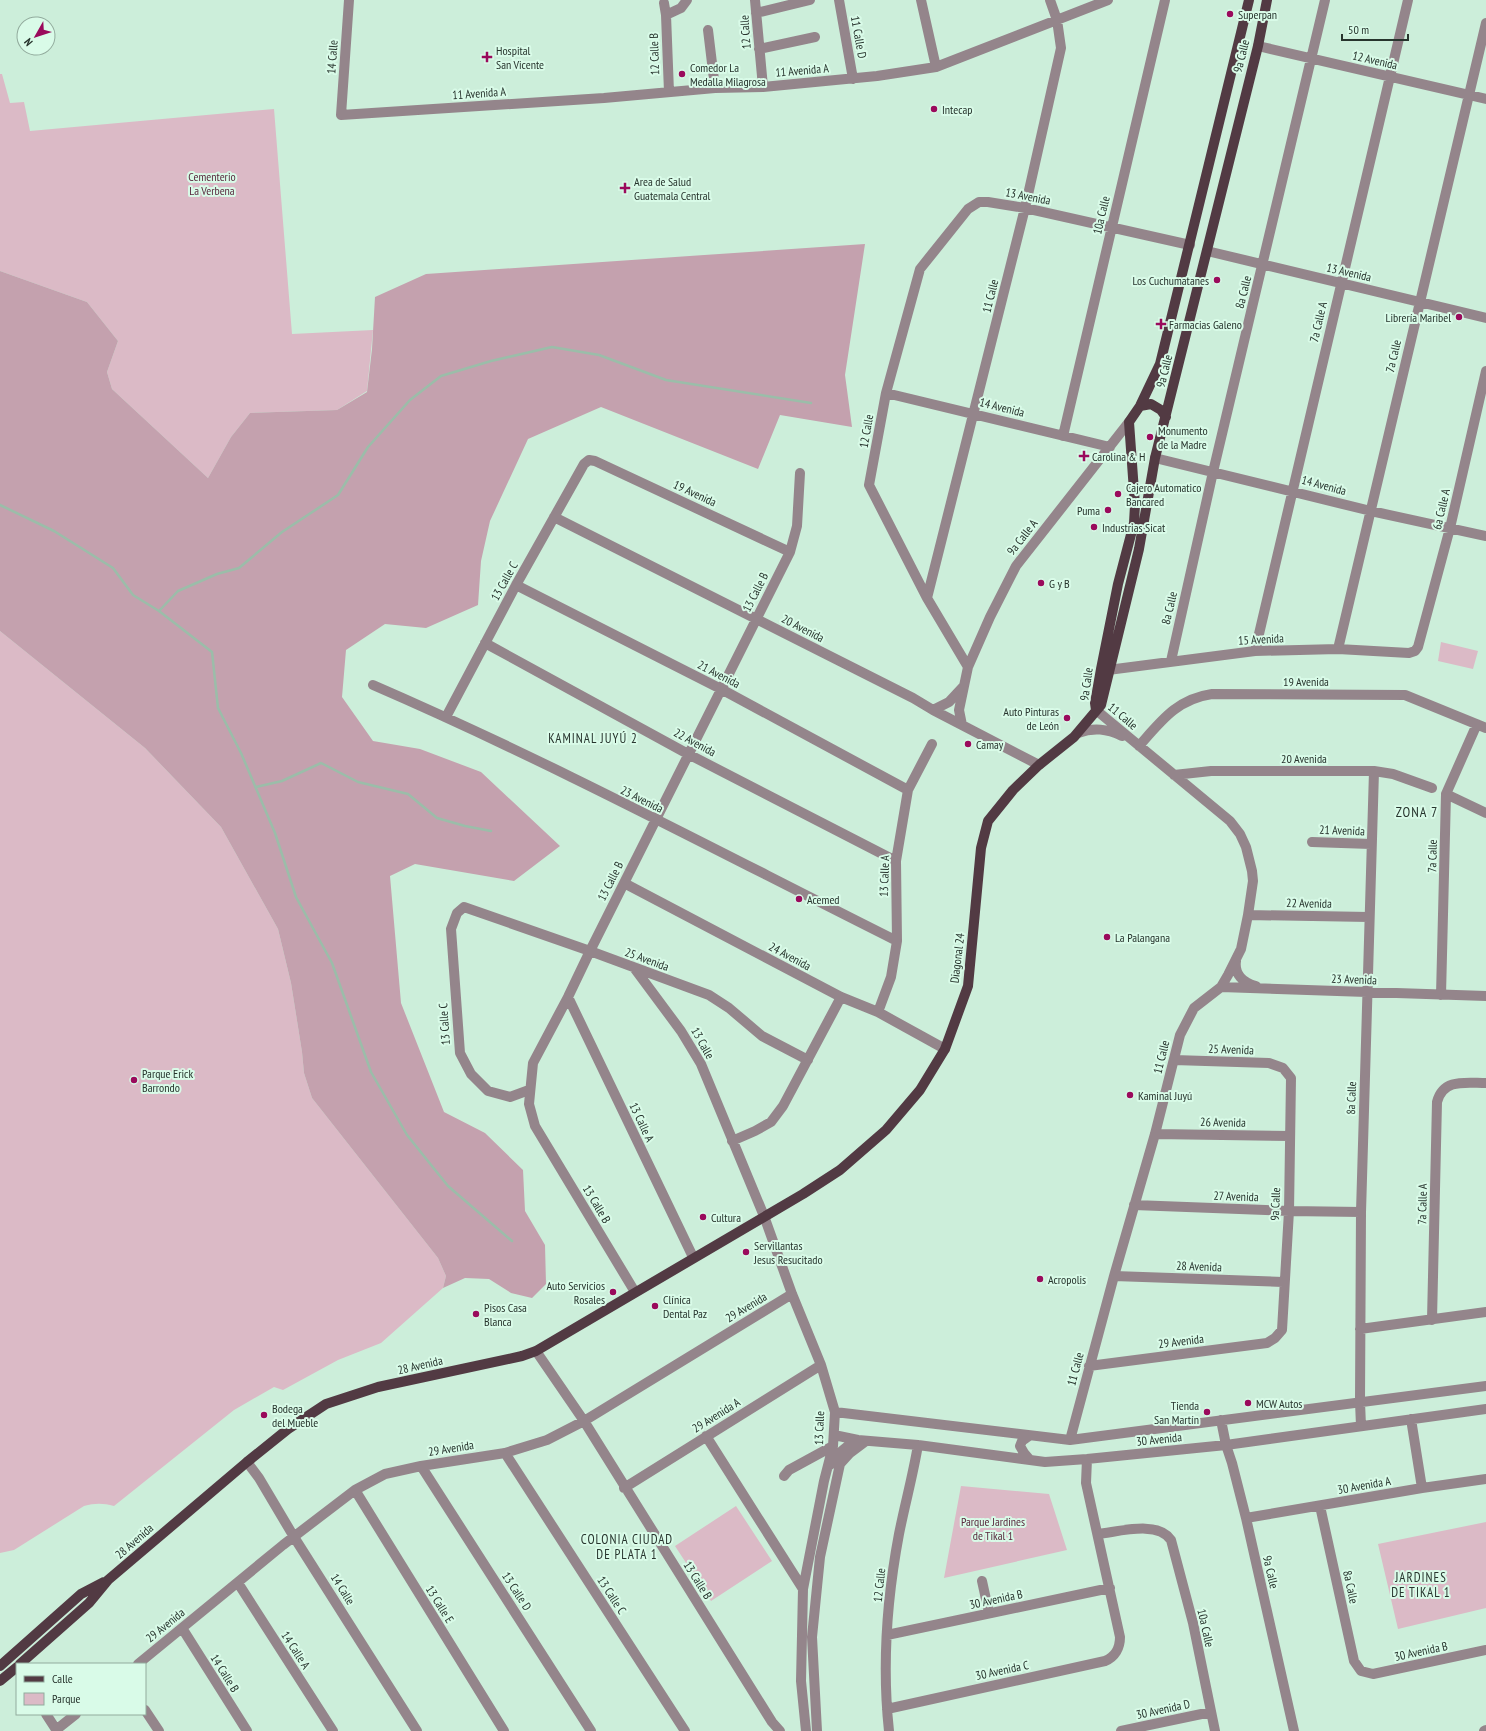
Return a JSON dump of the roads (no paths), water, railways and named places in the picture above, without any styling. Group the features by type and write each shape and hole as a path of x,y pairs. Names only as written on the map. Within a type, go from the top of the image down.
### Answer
{"main road":[{"name":"9a Calle","path":"1096,710 1095,703 1118,584 1134,523 1135,505 1129,422 1140,406 1160,364 1249,0"},
{"name":"9a Calle","path":"1096,710 1101,704 1105,692 1108,670 1139,549 1155,458 1258,46 1267,0"},
{"path":"1140,406 1151,404 1161,410 1166,417"},
{"name":"Diagonal 24","path":"764,1216 840,1170 886,1130 920,1090 945,1049 968,986 979,862 988,822 1013,790 1039,765 1078,733 1096,710"},
{"name":"28 Avenida","path":"23,1663 89,1603 108,1580 247,1462 288,1430 326,1404 378,1387 522,1356 536,1351 764,1216"},
{"name":"28 Avenida","path":"2,1663 81,1594 108,1580"},
{"name":"28 Avenida","path":"0,1681 16,1669"}],"street":[{"name":"14 Calle","path":"341,115 349,0"},
{"path":"666,15 681,8 687,0"},
{"name":"12 Calle","path":"755,0 763,86"},
{"path":"756,13 810,0"},
{"name":"11 Calle D","path":"839,0 853,79"},
{"path":"921,0 936,67"},
{"name":"11 Calle","path":"927,598 1025,208 1061,48 1057,20 1050,0"},
{"name":"11 Avenida A","path":"341,115 853,79 936,67 1108,0"},
{"name":"10a Calle","path":"1063,436 1165,0"},
{"name":"8a Calle","path":"1171,661 1213,472 1325,0"},
{"name":"7a Calle A","path":"1255,651 1408,0"},
{"name":"12 Calle B","path":"664,3 666,15 669,92"},
{"name":"7a Calle","path":"1338,649 1486,23"},
{"path":"708,30 714,88"},
{"path":"759,49 815,37"},
{"name":"12 Avenida","path":"1258,46 1486,99"},
{"name":"12 Calle","path":"968,667 927,598 870,485 886,394 920,269 968,209 978,202"},
{"name":"13 Avenida","path":"978,202 988,202 1025,208 1190,245"},
{"name":"13 Avenida","path":"1206,251 1486,318"},
{"name":"6a Calle A","path":"1415,651 1418,647 1450,528 1486,371"},
{"name":"14 Avenida","path":"886,394 1110,447"},
{"name":"9a Calle A","path":"962,725 959,710 968,667 990,617 1016,566 1129,422"},
{"name":"14 Avenida","path":"1155,458 1292,490 1371,511 1486,536"},
{"name":"13 Calle C","path":"446,717 516,585 584,464 589,460"},
{"name":"19 Avenida","path":"589,460 595,461 790,552"},
{"name":"13 Calle B","path":"635,1292 535,1126 529,1104 529,1090 533,1063 568,997 790,552 797,526 800,473"},
{"name":"20 Avenida","path":"554,517 913,698 933,710 1039,765"},
{"name":"21 Avenida","path":"516,585 721,689 908,790"},
{"name":"22 Avenida","path":"485,643 688,754 896,861"},
{"name":"15 Avenida","path":"1108,670 1255,651 1338,649 1415,651"},
{"name":"23 Avenida","path":"373,685 446,717 896,941"},
{"path":"933,710 955,697 964,686"},
{"name":"19 Avenida","path":"1136,744 1172,710 1195,698 1212,694 1401,694 1410,696 1482,726"},
{"name":"11 Calle","path":"1070,1440 1114,1276 1155,1134 1180,1035 1194,1008 1221,987 1237,959 1248,915 1253,881 1249,854 1235,827 1224,816 1096,710"},
{"name":"7a Calle","path":"1441,995 1446,794 1482,726"},
{"name":"11 Calle","path":"1078,733 1088,729 1111,731 1136,744"},
{"name":"13 Calle A","path":"878,1012 891,977 896,941 896,861 908,790 932,744"},
{"name":"20 Avenida","path":"1174,775 1211,771 1374,772 1392,774 1432,788"},
{"name":"8a Calle","path":"1361,1426 1361,1212 1374,772"},
{"path":"1446,794 1486,813"},
{"name":"21 Avenida","path":"1312,842 1371,844"},
{"name":"24 Avenida","path":"624,883 841,997 878,1012 945,1049"},
{"name":"13 Calle C","path":"464,907 457,913 451,929 460,1053 470,1074 488,1091 510,1097 529,1090"},
{"name":"25 Avenida","path":"464,907 709,995 729,1008 762,1036 808,1060"},
{"name":"22 Avenida","path":"1248,915 1369,917"},
{"path":"1237,959 1237,970 1242,979 1249,985 1261,988"},
{"name":"13 Calle","path":"635,968 682,1031 701,1064 764,1216 792,1294 821,1365 835,1412 833,1446 803,1589 801,1681 806,1731"},
{"name":"23 Avenida","path":"1221,987 1486,996"},
{"name":"13 Calle A","path":"568,997 693,1257"},
{"path":"732,1141 771,1122 784,1106 841,997"},
{"name":"25 Avenida","path":"1174,1060 1269,1064 1279,1066 1286,1071"},
{"name":"9a Calle","path":"1275,1338 1281,1333 1283,1325 1283,1282 1289,1211 1292,1082 1286,1071"},
{"name":"7a Calle A","path":"1432,1320 1438,1098 1442,1090 1455,1083 1486,1083"},
{"name":"26 Avenida","path":"1155,1134 1290,1136"},
{"name":"27 Avenida","path":"1134,1205 1289,1211 1361,1212"},
{"name":"28 Avenida","path":"1114,1276 1283,1282"},
{"name":"29 Avenida","path":"139,1663 294,1537 355,1490 384,1474 421,1466 505,1453 548,1440 584,1421 792,1294"},
{"path":"1360,1329 1486,1312"},
{"name":"29 Avenida","path":"1089,1366 1264,1343 1275,1338"},
{"name":"13 Calle B","path":"536,1351 584,1421 624,1488 774,1727 780,1731"},
{"name":"29 Avenida A","path":"624,1488 821,1365"},
{"name":"30 Avenida","path":"835,1412 1070,1440 1486,1386"},
{"name":"30 Avenida","path":"834,1435 862,1440 918,1445 1044,1462 1226,1445 1486,1409"},
{"path":"1411,1419 1422,1488"},
{"name":"9a Calle","path":"1220,1420 1246,1518 1294,1731"},
{"path":"706,1436 803,1589"},
{"path":"1029,1436 1022,1440 1020,1446 1030,1460"},
{"path":"827,1470 841,1451 849,1444 862,1440"},
{"path":"817,1731 812,1637 820,1557 840,1464 862,1440"},
{"name":"12 Calle","path":"889,1731 887,1709 887,1635 892,1576 918,1445"},
{"path":"784,1476 789,1470 833,1446"},
{"name":"13 Calle C","path":"505,1453 685,1731"},
{"path":"1087,1459 1086,1483 1110,1588"},
{"name":"14 Calle","path":"247,1462 259,1478 294,1537 417,1731"},
{"name":"13 Calle D","path":"421,1466 591,1731"},
{"name":"30 Avenida A","path":"1246,1518 1422,1488 1486,1479"},
{"name":"13 Calle E","path":"355,1490 504,1731"},
{"name":"8a Calle","path":"1320,1506 1354,1661 1361,1671"},
{"name":"10a Calle","path":"1098,1534 1151,1528 1165,1533 1171,1540 1193,1623 1215,1731"},
{"path":"982,1581 989,1613"},
{"name":"14 Calle A","path":"238,1582 333,1731"},
{"name":"30 Avenida B","path":"887,1635 1110,1588"},
{"name":"30 Avenida C","path":"887,1709 1105,1661 1112,1657 1118,1648 1120,1637 1110,1588"},
{"name":"14 Calle B","path":"182,1628 247,1731"},
{"name":"30 Avenida B","path":"1361,1671 1373,1674 1486,1650"},
{"path":"146,1712 159,1731"},
{"name":"30 Avenida D","path":"1121,1731 1211,1712"},
{"path":"47,1715 56,1730 75,1715"}],"waterway":[{"path":"159,611 178,591 217,574 239,568 282,532 338,495 368,447 410,400 441,376 491,361 552,347 599,355 666,380 811,403"},
{"path":"0,505 54,531 113,568 133,595 159,611 212,652 218,708 241,753 275,833 296,897 332,963 371,1072 407,1135 448,1186 512,1241"},
{"path":"256,787 282,781 321,763 358,782 408,794 437,818 465,826 491,831"}],"place":[{"name":"Superpan","path":"1230,14"},
{"name":"Hospital San Vicente","path":"487,57"},
{"name":"Comedor La Medalla Milagrosa","path":"682,74"},
{"name":"Intecap","path":"934,109"},
{"name":"Area de Salud Guatemala Central","path":"625,188"},
{"name":"Los Cuchumatanes","path":"1217,280"},
{"name":"Librería Maribel","path":"1459,317"},
{"name":"Farmacias Galeno","path":"1161,324"},
{"name":"Monumento de la Madre","path":"1150,437"},
{"name":"Carolina & H","path":"1084,456"},
{"name":"Cajero Automatico Bancared","path":"1118,494"},
{"name":"Puma","path":"1108,510"},
{"name":"Industrias Sicat","path":"1094,527"},
{"name":"G y B","path":"1041,583"},
{"name":"Auto Pinturas de León","path":"1067,718"},
{"name":"Camay","path":"968,744"},
{"name":"Acemed","path":"799,899"},
{"name":"La Palangana","path":"1107,937"},
{"name":"Parque Erick Barrondo","path":"134,1080"},
{"name":"Kaminal Juyú","path":"1130,1095"},
{"name":"Cultura","path":"703,1217"},
{"name":"Servillantas Jesus Resucitado","path":"746,1252"},
{"name":"Acropolis","path":"1040,1279"},
{"name":"Auto Servicios Rosales","path":"613,1292"},
{"name":"Clínica Dental Paz","path":"655,1306"},
{"name":"Pisos Casa Blanca","path":"476,1314"},
{"name":"MCW Autos","path":"1248,1403"},
{"name":"Tienda San Martín","path":"1207,1412"},
{"name":"Bodega del Mueble","path":"264,1415"}],"district":[{"name":"KAMINAL JUYÚ 2","path":"593,738"},
{"name":"ZONA 7","path":"1417,812"},
{"name":"COLONIA CIUDAD DE PLATA 1","path":"627,1546"},
{"name":"JARDINES DE TIKAL 1","path":"1421,1584"}],"park label":[{"name":"Cementerio La Verbena","path":"212,183"},
{"name":"Parque Jardines de Tikal 1","path":"993,1528"}]}
